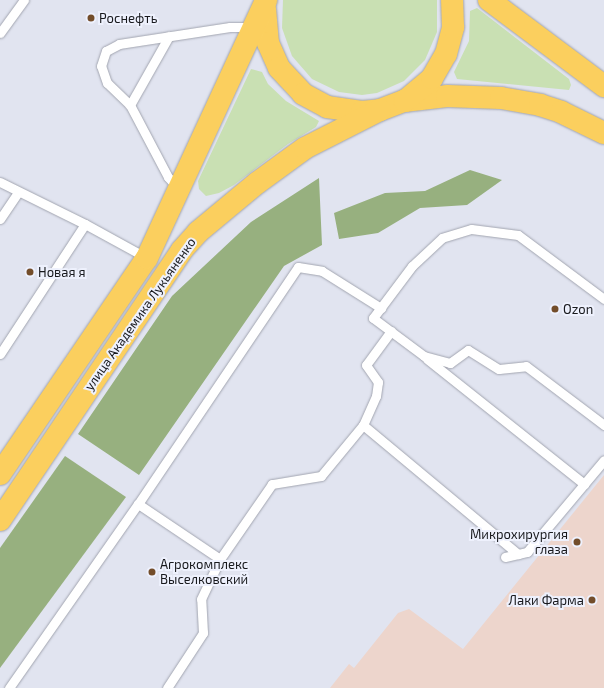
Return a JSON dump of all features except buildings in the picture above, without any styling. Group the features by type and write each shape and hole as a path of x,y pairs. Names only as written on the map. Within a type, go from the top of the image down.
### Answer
{"highway":[{"name":"улица Академика Лукьяненко","path":"0,474 147,258 256,27 267,0"},
{"path":"267,0 265,25 268,43 279,68 296,88 314,101 335,110 362,112 380,110 404,101 447,96 526,101 561,112 604,133"},
{"path":"404,101 426,85 443,62 452,37 452,0"},
{"path":"490,0 604,86"},
{"name":"улица Академика Лукьяненко","path":"0,520 182,250 198,232 257,183 306,148 380,110"}],"lane":[{"path":"0,33 24,0"},
{"path":"180,190 168,177 130,105 107,83 101,66 106,51 119,44 169,36 230,27 256,27"},
{"path":"130,105 169,36"},
{"path":"0,182 86,224 147,258"},
{"path":"0,219 18,192"},
{"path":"0,354 86,224"},
{"path":"584,484 424,356 373,318 412,266 442,238 471,229 518,235 604,299"},
{"path":"9,688 138,504 298,267 322,271 381,308"},
{"path":"166,688 203,633 201,599 220,559 272,484 321,476 363,425 376,396 378,382 366,365 391,331"},
{"path":"424,356 450,362 468,350 499,370 526,366 604,425"},
{"path":"363,425 518,554"},
{"path":"505,557 527,552 604,460"},
{"path":"138,504 220,559"}],"shaded area":[{"name":"Микрохирургия глаза","path":"604,475 604,688 330,688 349,664 354,668 398,613 409,609 463,649"}],"green space":[{"path":"283,0 437,0 437,32 425,60 404,81 377,93 362,95 339,92 312,79 292,56 282,28"},
{"path":"477,8 569,79 571,85 569,90 457,79 454,72 469,41 470,11"},
{"path":"251,69 262,72 268,84 286,101 319,121 316,127 288,144 234,185 219,193 206,196 199,189 198,181"},
{"path":"470,170 502,180 467,205 420,208 378,233 339,239 334,213 385,193 425,191"},
{"path":"319,178 322,245 284,266 139,475 78,434 172,296 251,222"},
{"path":"65,456 126,497 0,668 0,548"}],"place":[{"name":"Роснефть","path":"91,18"},
{"name":"Новая я","path":"30,272"},
{"name":"Ozon","path":"555,309"},
{"name":"Микрохирургия глаза","path":"577,542"},
{"name":"Агрокомплекс Выселковский","path":"152,572"},
{"name":"Лаки Фарма","path":"592,600"}]}
